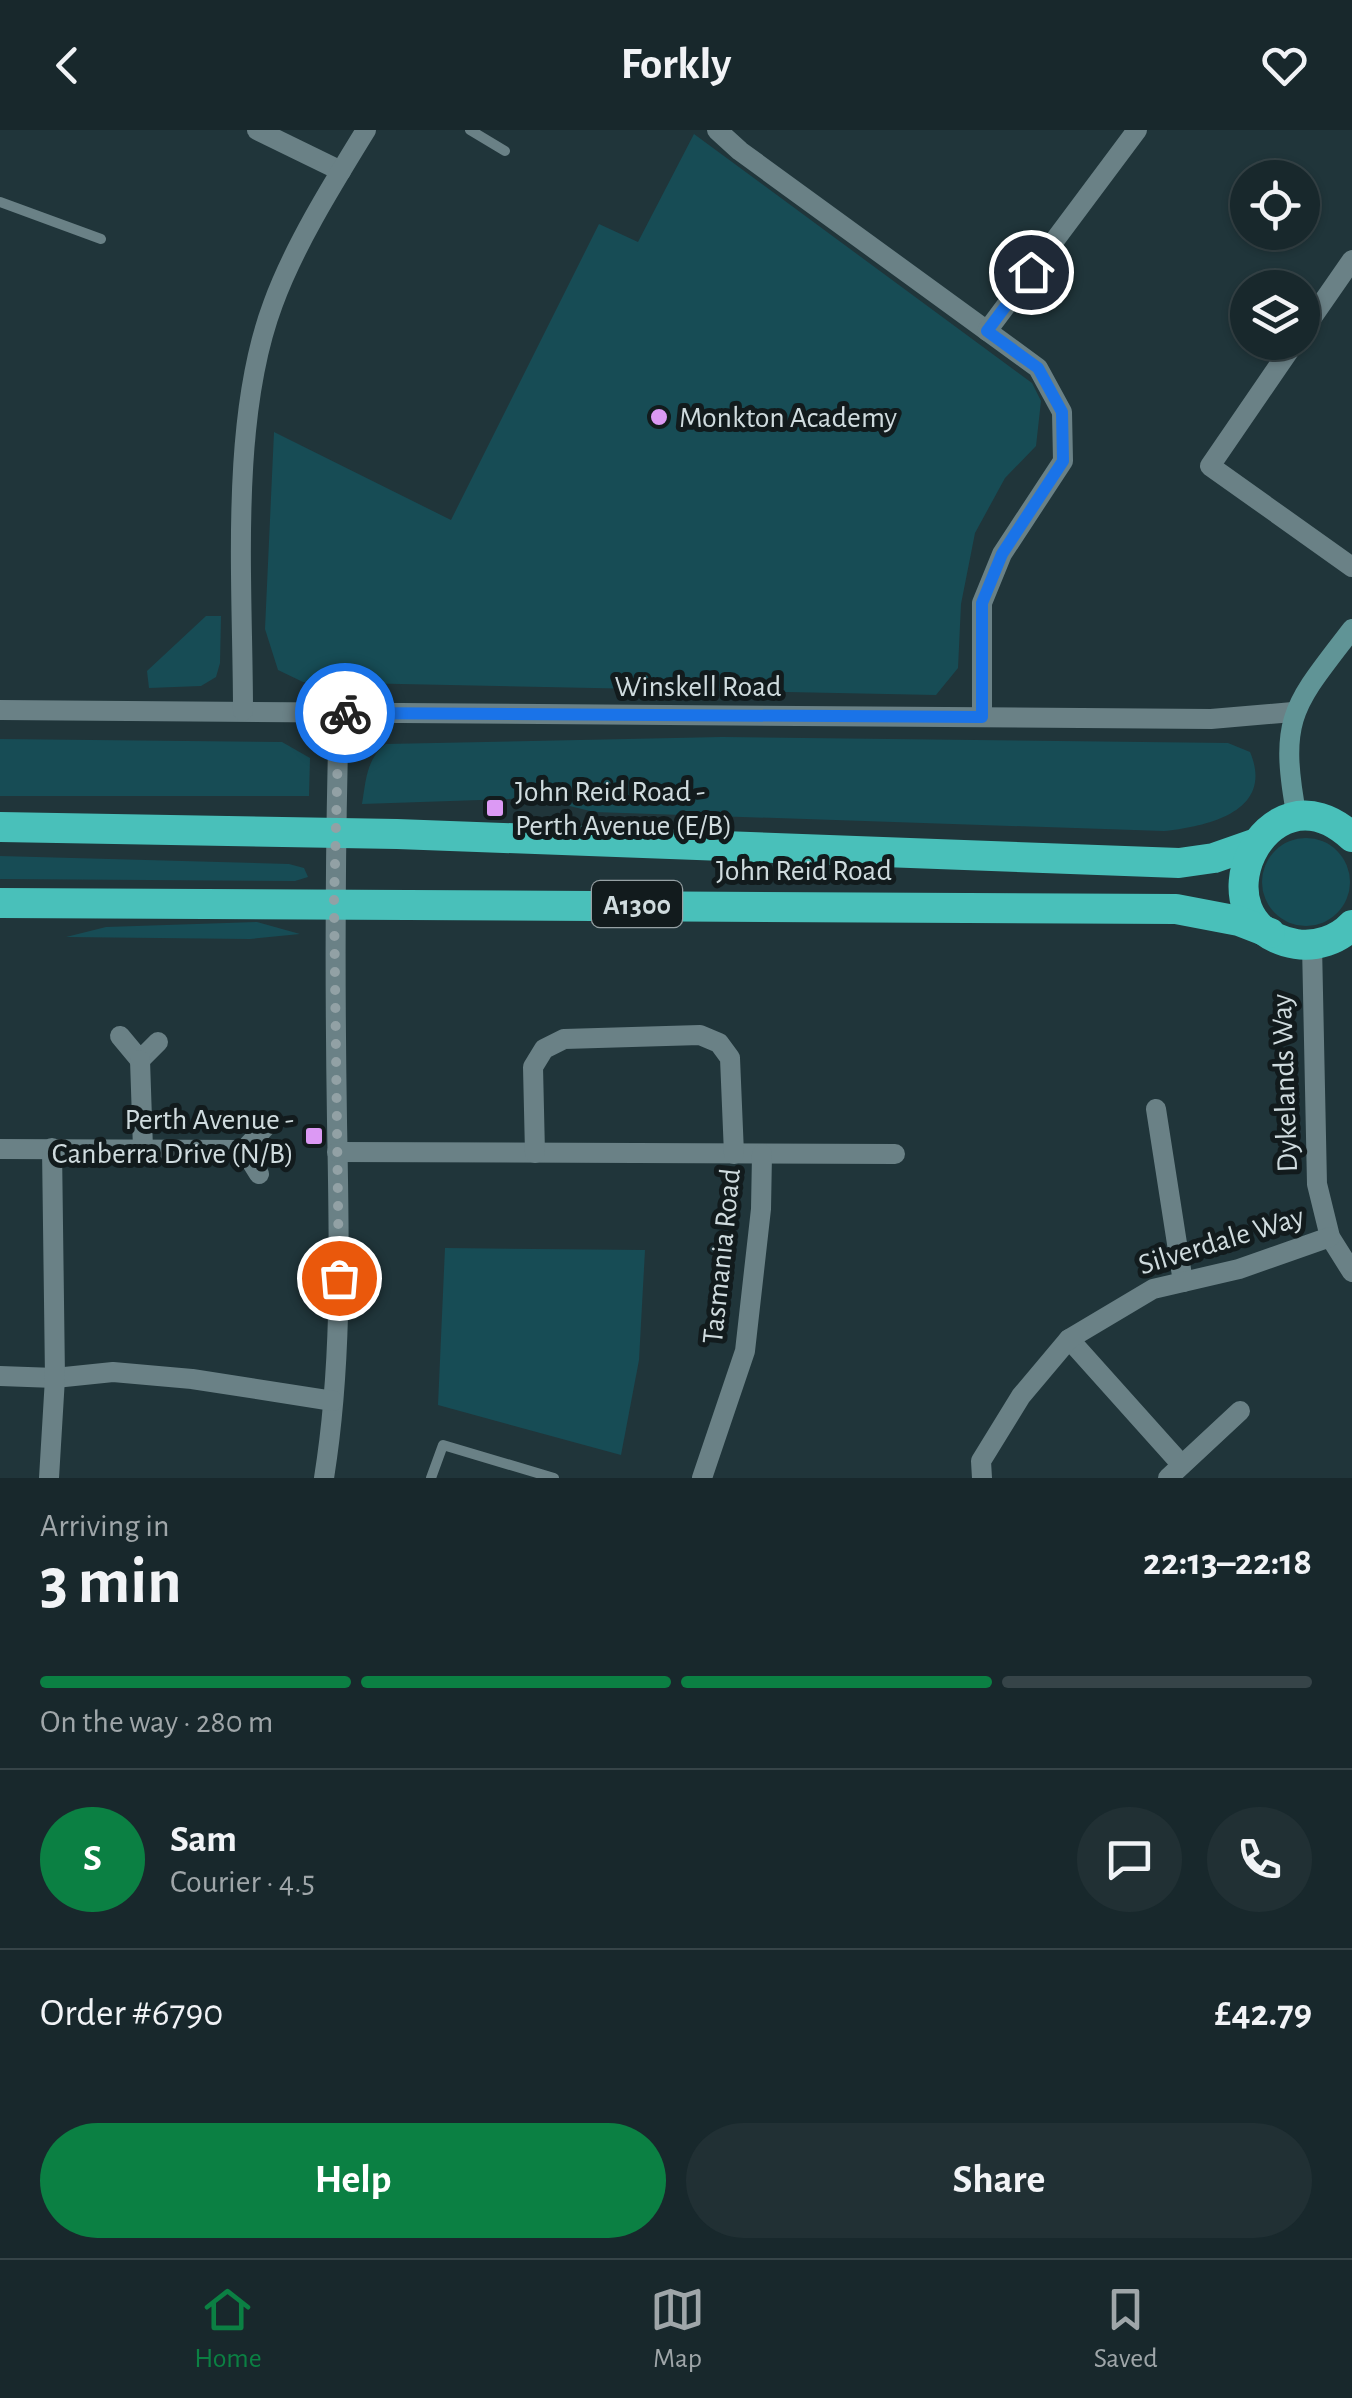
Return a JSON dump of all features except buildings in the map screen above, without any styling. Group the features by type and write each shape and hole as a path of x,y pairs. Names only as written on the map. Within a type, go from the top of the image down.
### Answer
{"highway":[{"path":"1297,818 1328,820 1349,831"},
{"name":"John Reid Road","path":"0,827 336,833 1178,864 1214,858 1254,844 1280,822 1297,818"},
{"path":"1254,844 1245,862 1242,882 1255,920 1270,933"},
{"name":"John Reid Road","path":"0,903 1176,909 1239,921 1283,940 1312,945"},
{"path":"1312,945 1331,940 1352,925"}],"street":[{"path":"257,130 341,171"},
{"path":"243,711 244,469 253,371 273,302 366,130"},
{"path":"716,130 1038,368 1062,412 1063,461 1002,554 982,603 982,717"},
{"path":"987,331 1137,130"},
{"path":"1320,306 1352,260"},
{"path":"1283,360 1210,466 1352,567"},
{"path":"1297,818 1288,750 1293,712 1304,690 1352,629"},
{"name":"Winskell Road","path":"0,710 1211,718 1293,712"},
{"path":"318,714 332,730 338,748 334,903 339,1278 333,1401 324,1478"},
{"name":"Dykelands Way","path":"1312,945 1317,1184 1330,1237 1352,1272"},
{"path":"120,1036 140,1060 143,1149"},
{"path":"535,1153 533,1067 544,1049 564,1039 700,1036 719,1043 730,1058 734,1154"},
{"path":"140,1060 158,1042"},
{"path":"1156,1109 1183,1282"},
{"path":"0,1148 244,1150 267,1125"},
{"path":"49,1478 54,1378 52,1148"},
{"path":"244,1150 260,1174"},
{"path":"338,1152 895,1154"},
{"name":"Tasmania Road","path":"702,1478 745,1351 761,1209 762,1154"},
{"name":"Silverdale Way","path":"982,1478 981,1461 1011,1412 1069,1339 1153,1289 1239,1269 1330,1237"},
{"path":"1069,1339 1174,1471 1240,1411"},
{"path":"0,1376 54,1378 113,1372 192,1379 333,1401"}],"lane":[{"path":"470,130 504,150"},
{"path":"0,202 101,238"},
{"path":"431,1478 443,1445 554,1478"}],"shaded area":[{"name":"Monkton Academy","path":"694,134 1032,383 1041,401 1036,446 1005,478 975,533 961,604 958,668 936,695 303,682 278,670 265,629 274,432 451,520 599,224 638,242"},
{"path":"206,616 221,616 216,677 201,686 149,688 147,671"},
{"path":"722,737 1228,743 1250,752 1255,772 1246,802 1233,812 1200,825 1164,831 594,812 537,798 362,804 371,764 386,744"},
{"path":"0,739 282,742 310,758 309,796 0,796"},
{"path":"1306,838 1331,845 1343,857 1350,882 1343,907 1331,919 1306,926 1281,919 1269,907 1262,882 1269,857 1281,845"},
{"path":"0,856 289,864 304,868 308,877 295,881 0,879"},
{"path":"257,922 300,934 250,939 66,937 106,927"},
{"path":"445,1248 645,1250 639,1360 621,1455 438,1405"}],"way so far":[{"path":"339,1278 334,903 338,748 332,730 318,714 345,713"}],"place":[{"name":"Monkton Academy","path":"659,417"},
{"name":"John Reid Road - Perth Avenue (E/B)","path":"495,808"},
{"name":"Perth Avenue - Canberra Drive (N/B)","path":"314,1136"}],"route":[{"path":"345,713 982,717 982,603 1002,554 1063,461 1062,412 1038,368 987,331 1031,272"}]}
